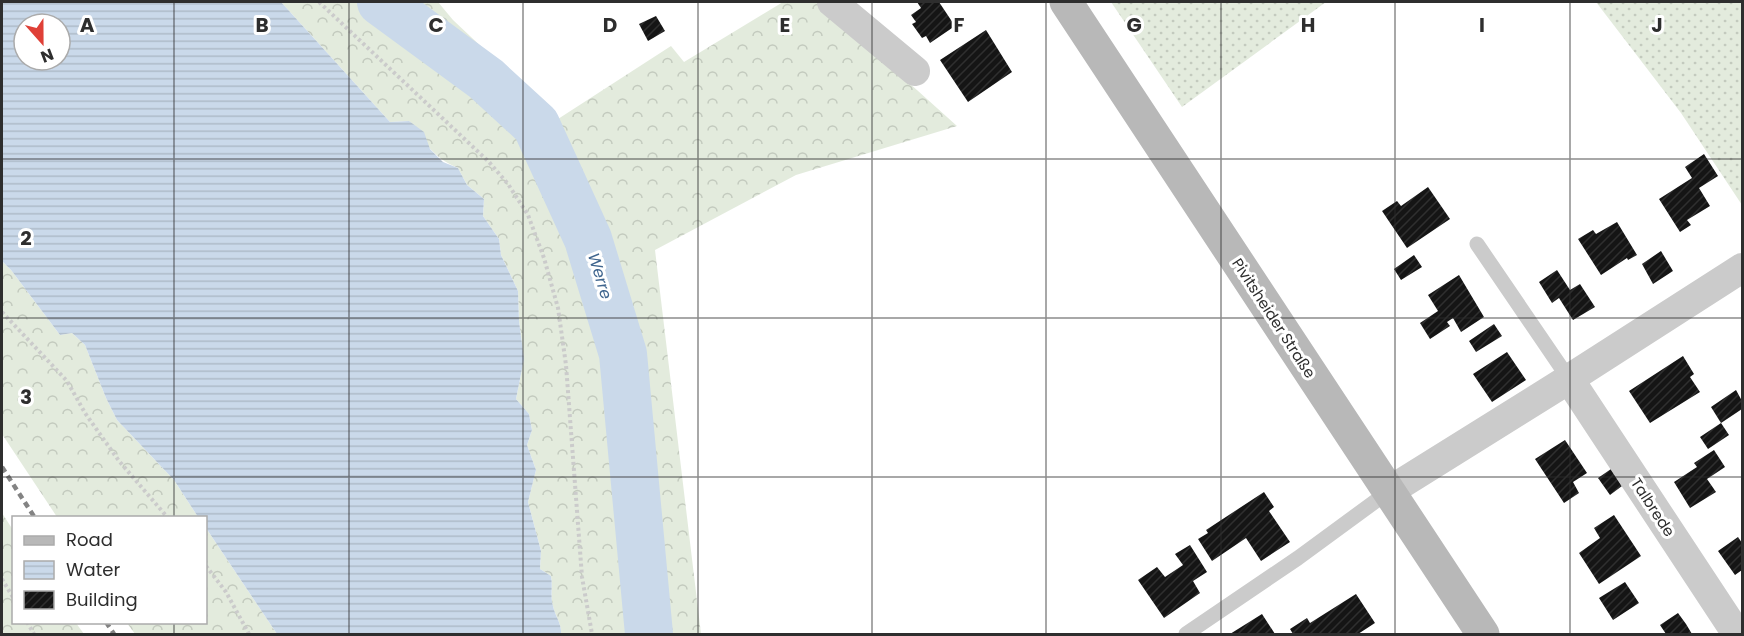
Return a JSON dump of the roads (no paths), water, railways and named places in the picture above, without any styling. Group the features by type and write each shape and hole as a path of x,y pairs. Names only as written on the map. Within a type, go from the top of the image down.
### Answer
{"main road":[{"name":"Pivitsheider Straße","path":"1066,2 1483,634"}],"street":[{"path":"832,2 915,71"},
{"path":"1388,492 1743,268"},
{"name":"Talbrede","path":"1569,379 1737,634"}],"lane":[{"name":"Talbrede","path":"1477,244 1569,379"},
{"path":"1186,634 1298,558 1388,492"}],"water":[{"path":"2,2 281,2 390,122 409,121 424,132 430,149 443,162 458,168 467,185 484,199 483,216 499,239 501,255 518,291 524,359 516,399 529,414 532,430 527,445 536,470 528,502 541,551 540,569 551,576 552,602 561,634 277,634 207,529 207,516 197,516 174,480 117,420 85,345 72,333 60,335 2,261"}],"waterway":[{"name":"Werre","path":"381,2 486,79 536,125 588,239 623,354 649,634"}],"railway":[{"path":"2,467 34,516"},
{"path":"107,624 114,634"}]}
